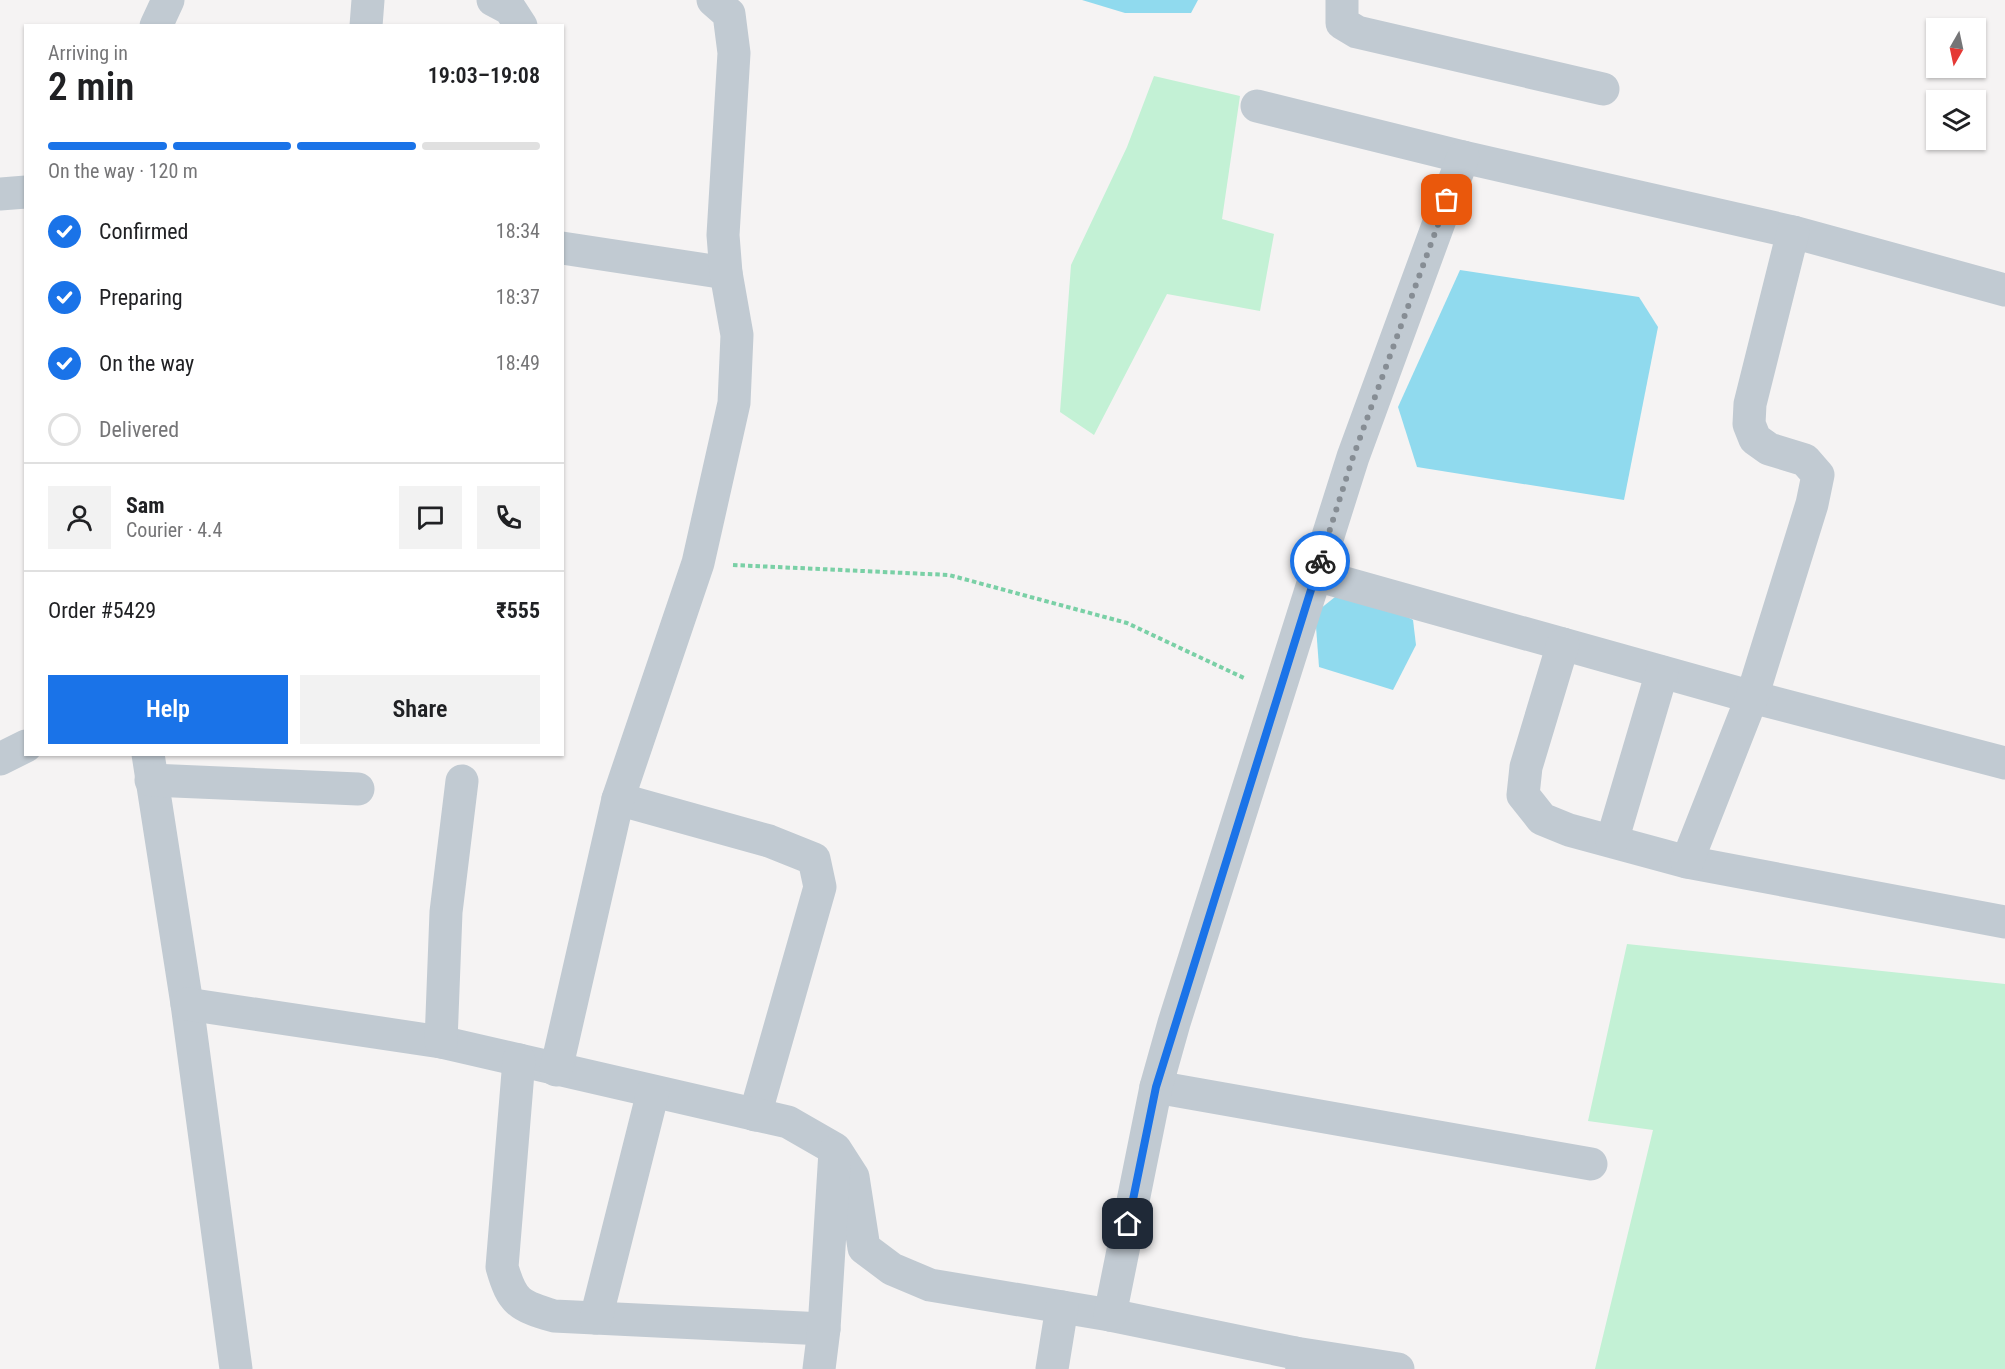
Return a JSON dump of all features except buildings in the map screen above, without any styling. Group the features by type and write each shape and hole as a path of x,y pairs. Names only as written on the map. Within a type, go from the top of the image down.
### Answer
{"street":[{"path":"157,24 168,0"},
{"path":"366,24 368,0"},
{"path":"493,0 510,9 520,24"},
{"path":"556,1070 618,799 698,563 734,403 737,335 726,273 723,235 734,53 729,14 713,0"},
{"path":"1342,0 1342,23 1357,32 1603,89"},
{"path":"1257,106 1463,157 1793,232 2005,290"},
{"path":"1110,1316 1156,1087 1353,457 1463,157"},
{"path":"0,194 24,192"},
{"path":"1687,862 1752,697 1812,504 1818,475 1805,460 1769,449 1755,439 1749,424 1750,405 1793,232"},
{"path":"564,248 726,273"},
{"path":"1316,575 1752,697 2005,763"},
{"path":"1563,644 1526,767 1523,795 1542,819 1569,830 1687,862 2005,922"},
{"path":"1612,842 1662,672"},
{"path":"0,759 24,747"},
{"path":"236,1369 187,1004 150,767 357,789"},
{"path":"441,1042 446,912 462,781"},
{"path":"618,799 769,841 814,859 820,887 755,1115"},
{"path":"187,1004 441,1042 788,1122 835,1149 853,1178 864,1248 892,1269 930,1285 1110,1316 1300,1361 1398,1369"},
{"path":"519,1060 502,1267 508,1289 525,1308 554,1316 824,1329"},
{"path":"1156,1087 1591,1164"},
{"path":"596,1318 653,1092"},
{"path":"819,1369 824,1329 835,1149"},
{"path":"1052,1369 1062,1307"}],"path":[{"path":"698,563 949,575 1127,623 1278,693"}],"green space":[{"path":"1154,76 1240,96 1222,219 1274,234 1260,311 1167,294 1094,435 1060,412 1071,265 1127,147"},
{"path":"1627,944 2005,984 2005,1369 1595,1369 1653,1130 1588,1121"}],"water":[{"path":"1082,0 1198,0 1191,13 1125,13"},
{"path":"1460,270 1639,297 1658,327 1624,500 1417,467 1398,407"},
{"path":"1350,585 1413,620 1416,645 1393,690 1319,667 1315,613"}],"way so far":[{"path":"1320,561 1353,457 1447,200"}],"route":[{"path":"1128,1224 1156,1087 1174,1023 1320,561"}]}
